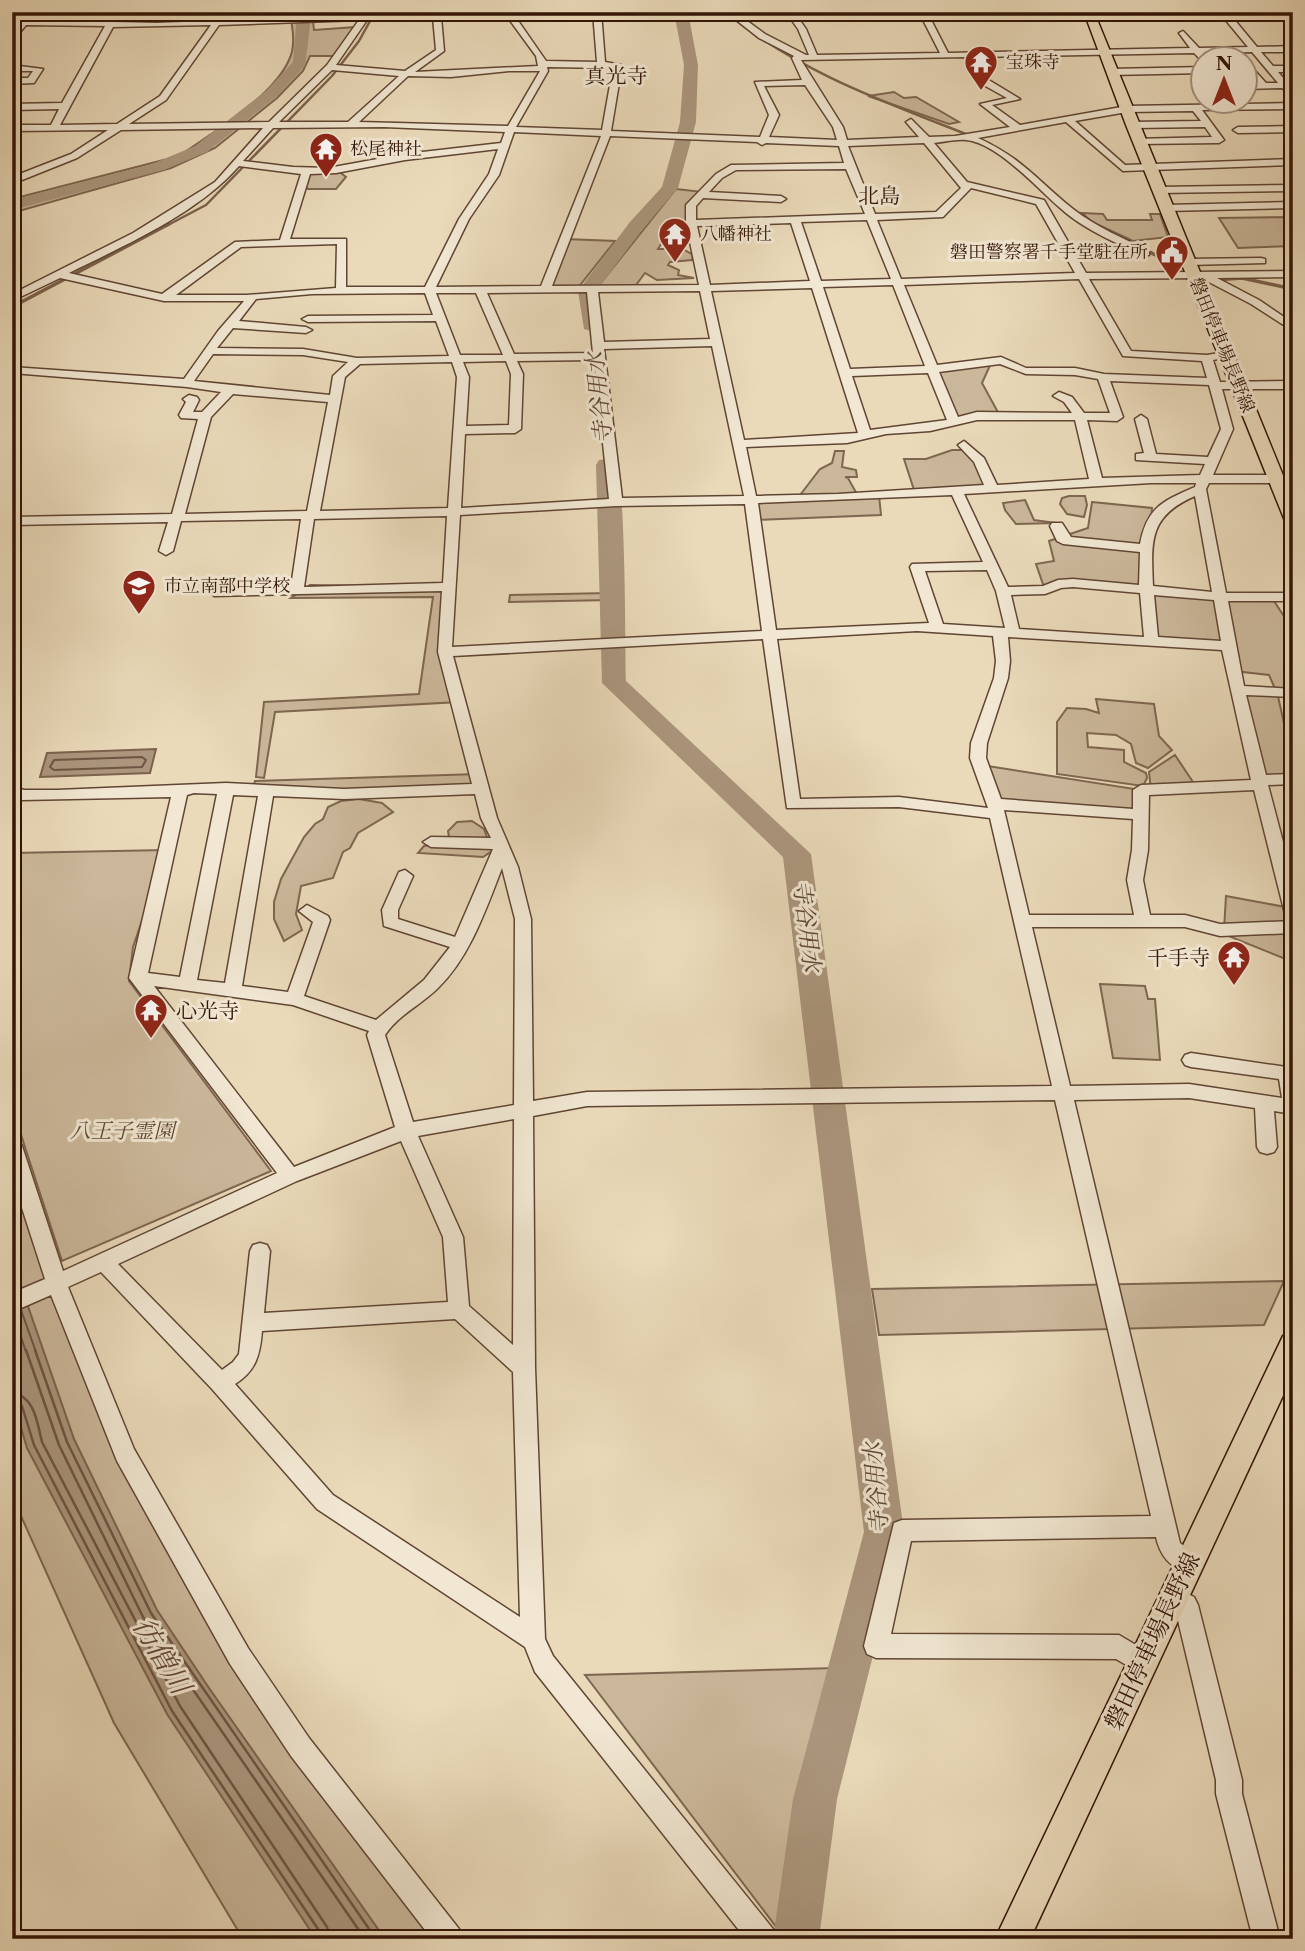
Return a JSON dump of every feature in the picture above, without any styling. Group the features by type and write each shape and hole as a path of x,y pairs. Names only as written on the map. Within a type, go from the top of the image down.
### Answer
{"main road":[{"name":"磐田停車場長野線","path":"1089,12 1166,208 1200,274 1226,354 1293,521"},
{"name":"磐田停車場長野線","path":"1012,1939 1293,1344"}],"street":[{"path":"12,40 24,22 22,12"},
{"path":"12,181 74,156 163,98 216,23 214,12"},
{"path":"12,22 110,25 216,23 313,16 508,12 544,67"},
{"path":"597,12 601,65"},
{"path":"730,12 762,36 803,57"},
{"path":"790,12 802,29 814,57"},
{"path":"923,12 945,55"},
{"path":"1223,12 1251,46"},
{"path":"351,124 406,74 440,51 437,14"},
{"path":"12,298 137,235 218,184 271,125 330,66 366,15"},
{"path":"54,127 110,25"},
{"path":"1183,33 1193,46"},
{"path":"1260,50 1293,49"},
{"path":"954,422 850,166 844,143 832,116 796,60 803,57 1104,52 1190,56"},
{"path":"969,54 984,81 1016,99 984,104 1020,129"},
{"path":"1260,57 1286,83 1293,95"},
{"path":"330,66 406,74 452,74 519,68 618,65 606,134 545,289"},
{"path":"544,67 510,130 494,175 464,219 429,290 463,377 445,652 489,818 500,838 517,888 523,919 524,1368 533,1639 544,1664 763,1939"},
{"path":"12,68 39,69 31,81 12,81"},
{"path":"1271,69 1293,69"},
{"path":"1111,72 1190,71"},
{"path":"762,142 774,114 758,84 808,82"},
{"path":"1260,82 1263,85"},
{"path":"1260,85 1286,83"},
{"path":"12,107 66,106"},
{"path":"1260,106 1293,106"},
{"path":"1278,106 1293,127"},
{"path":"1141,815 900,802 793,804 751,500 691,223 691,205 719,176 730,153 762,142 844,143 972,137 1127,109 1190,108"},
{"path":"1138,141 1219,140 1202,116"},
{"path":"1068,119 1123,168 1293,162"},
{"path":"691,223 939,215 966,188 911,122"},
{"path":"12,126 351,124 606,134 730,153 779,184"},
{"path":"1132,125 1208,124"},
{"path":"1238,130 1293,127"},
{"path":"972,137 1017,163 1068,210 1090,226 1145,253"},
{"path":"236,163 306,172 364,167 382,160 421,154 504,146"},
{"path":"1276,163 1293,186"},
{"path":"700,195 779,184 850,166"},
{"path":"284,243 306,172"},
{"path":"779,184 783,220"},
{"path":"964,184 1068,210"},
{"path":"1159,190 1293,186"},
{"path":"1040,202 1128,354 1207,358 1226,354"},
{"path":"1166,208 1293,205"},
{"path":"795,219 865,434"},
{"path":"164,298 239,244 342,241 341,290"},
{"path":"1200,274 1261,261"},
{"path":"58,274 164,298 250,298 261,294 309,310"},
{"path":"1200,274 1255,302 1293,328"},
{"path":"300,350 309,310 341,290 705,288 1081,276 1293,274"},
{"path":"1236,275 1293,287"},
{"path":"459,430 515,429 517,374 480,289"},
{"path":"592,289 616,502"},
{"path":"187,383 230,324 246,307 250,298"},
{"path":"230,324 309,310 440,318"},
{"path":"211,351 300,350 326,352 357,361 510,358 717,342"},
{"path":"1152,642 1146,589 1147,549 1153,519 1160,511 1202,484 1227,429 1207,358"},
{"path":"844,373 932,369 1001,360 1011,362 1021,371 1091,372 1103,377 1239,386 1293,385"},
{"path":"297,591 339,376 357,361"},
{"path":"12,370 187,383 230,390 335,399"},
{"path":"740,444 847,439 977,416 1117,417 1103,377"},
{"path":"166,551 182,506 192,454 205,416 230,390"},
{"path":"1059,396 1070,400 1081,416 1096,482"},
{"path":"189,399 193,400 185,415 205,416"},
{"path":"1140,419 1145,457 1213,461"},
{"path":"964,445 980,461 992,488"},
{"path":"12,521 453,512 616,502 751,500 956,491 1096,482 1202,484 1293,480"},
{"path":"1202,484 1237,690 1293,914"},
{"path":"956,491 1003,591 1006,633 1001,678 978,758 995,809 1170,1549 1189,1563"},
{"path":"1057,526 1062,538 1068,541 1147,549"},
{"path":"937,627 917,567 992,566"},
{"path":"1003,591 1045,590 1058,584 1073,583 1221,597 1293,597"},
{"path":"219,593 449,587"},
{"path":"445,652 937,627 1230,646"},
{"path":"1237,690 1293,693"},
{"path":"1143,920 1135,880 1140,850 1141,790 1293,779"},
{"path":"12,791 22,795 57,795 180,792 194,788 253,788 266,793 344,794 482,789"},
{"path":"187,985 226,788"},
{"path":"138,978 180,792"},
{"path":"232,992 266,793"},
{"path":"431,842 501,845"},
{"path":"501,845 459,944 438,978 382,1023 376,1035 407,1131 453,1237 459,1310 524,1368"},
{"path":"405,876 390,909 390,922 459,944"},
{"path":"294,999 322,920 307,911"},
{"path":"1022,921 1185,921 1220,930 1293,927"},
{"path":"138,978 294,999 380,1028"},
{"path":"138,978 290,1176"},
{"path":"12,1303 290,1176 407,1131 587,1099 1189,1090 1293,1107 1288,1073 1191,1060"},
{"path":"1264,1102 1267,1147"},
{"path":"12,1146 52,1284 125,1454 239,1657 300,1747 449,1939"},
{"path":"220,1382 242,1369 249,1355 260,1251"},
{"path":"103,1261 220,1382 325,1502 533,1639"},
{"path":"253,1323 459,1310"},
{"path":"1142,1662 1119,1647 876,1646 902,1531 1164,1526"},
{"path":"1173,1597 1186,1605 1229,1780 1229,1794 1267,1939"}],"green space":[{"path":"289,12 312,12 314,30 357,27 339,56 310,56 303,71 277,98 215,148 171,168 12,213 12,199 179,156 224,126 269,88 289,60 293,30"},
{"path":"894,92 904,98 916,97 959,122 949,124 868,96"},
{"path":"337,170 346,177 336,189 308,189 302,184 306,172"},
{"path":"676,189 703,192 691,208 692,229 670,229 658,249 683,249 693,255 692,260 670,262 668,265 679,270 678,275 694,278 657,280 645,273 633,289 596,289"},
{"path":"1082,213 1103,214 1107,220 1152,220 1150,214 1160,214 1168,237 1133,241 1092,222"},
{"path":"1293,217 1293,246 1238,248 1219,218"},
{"path":"565,239 615,241 577,289 545,289"},
{"path":"992,361 982,383 1000,416 954,422 934,369"},
{"path":"952,450 970,450 987,489 914,490 904,459 926,459"},
{"path":"835,451 844,451 842,467 856,470 857,477 845,477 858,496 879,495 881,515 754,520 751,500 797,499 820,469 832,463"},
{"path":"1085,496 1087,505 1084,517 1067,514 1060,504 1062,498"},
{"path":"1025,500 1034,520 1056,523 1016,524 1003,503"},
{"path":"1092,502 1152,508 1146,589 1073,583 1045,590 1036,564 1054,561 1049,541 1088,528"},
{"path":"310,585 443,587 445,652 459,702 275,712 264,778 256,777 264,702 419,694 433,597 291,598"},
{"path":"1146,589 1212,596 1227,635 1221,597 1272,598 1293,630 1293,693 1277,692 1293,763 1293,777 1258,780 1237,690 1276,691 1269,675 1234,671 1229,646 1152,642"},
{"path":"609,593 610,600 509,602 510,595"},
{"path":"1096,699 1154,704 1159,736 1172,750 1148,768 1136,763 1131,744 1116,735 1087,733 1088,747 1124,750 1124,762 1146,773 1143,786 1057,774 1057,722 1067,708 1099,713"},
{"path":"1175,755 1197,788 1151,790 1149,772"},
{"path":"981,765 1141,790 1141,815 994,804"},
{"path":"478,774 482,789 353,793 253,788 255,781"},
{"path":"359,799 382,803 393,812 358,833 350,848 343,852 333,878 301,886 296,914 302,930 284,941 274,919 274,902 281,879 304,837 323,819 328,807 341,801"},
{"path":"472,821 484,829 492,851 483,857 418,853 424,846 450,843 448,831 457,822"},
{"name":"八王子霊園","path":"166,850 133,947 129,981 271,1171 62,1261 12,1107 12,853"},
{"path":"1226,896 1291,908 1293,962 1226,935"},
{"path":"1100,984 1145,986 1148,999 1155,999 1160,1060 1113,1058"},
{"path":"12,1123 35,1230 111,1420 239,1657 435,1939 243,1939 114,1723 12,1496"},
{"path":"1284,1281 1264,1325 879,1335 872,1289"},
{"path":"835,1668 777,1928 585,1675"}],"water":[{"path":"156,749 150,773 40,777 47,753"},
{"name":"彷僧川","path":"12,1260 74,1439 157,1610 385,1939 316,1939 167,1714 27,1448 12,1397"}],"waterway":[{"path":"12,205 158,167 201,149 272,93 300,63 303,26 301,12"},
{"path":"166,226 206,205 332,76 359,41 375,12"},
{"name":"寺谷用水","path":"591,325 587,291 636,226 670,188 688,122 691,65 681,12"},
{"path":"726,12 812,69 875,98 971,136"},
{"path":"980,140 1015,159 1036,177"},
{"path":"12,307 169,224"},
{"path":"1145,250 1177,265"},
{"path":"1213,280 1242,278 1293,289"},
{"path":"1282,323 1293,331"},
{"name":"寺谷用水","path":"607,465 614,683 797,854 884,1532 815,1799 796,1939"}],"place":[{"name":"宝珠寺","path":"981,92"},
{"name":"松尾神社","path":"326,179"},
{"name":"八幡神社","path":"675,264"},
{"name":"磐田警察署千手堂駐在所","path":"1172,282"},
{"name":"市立南部中学校","path":"139,616"},
{"name":"千手寺","path":"1234,987"},
{"name":"心光寺","path":"151,1040"}],"district":[{"name":"真光寺","path":"616,75"},
{"name":"北島","path":"879,195"}]}
